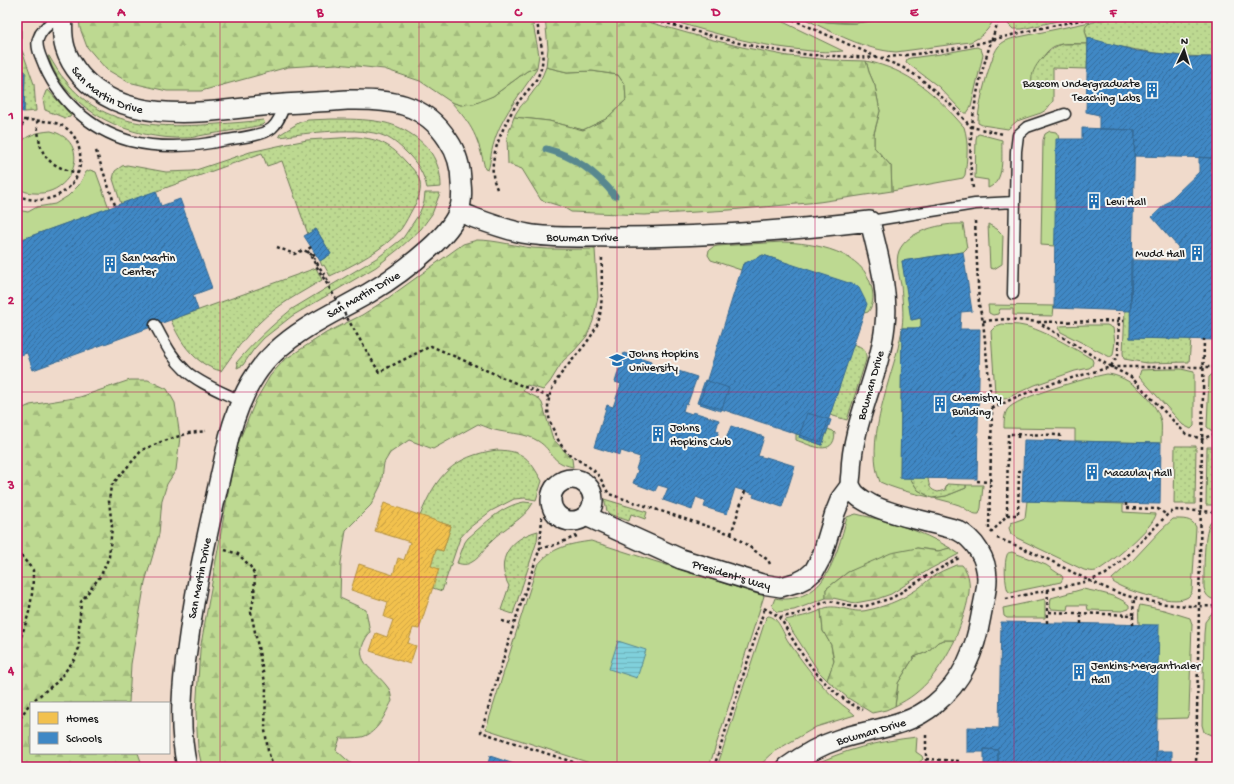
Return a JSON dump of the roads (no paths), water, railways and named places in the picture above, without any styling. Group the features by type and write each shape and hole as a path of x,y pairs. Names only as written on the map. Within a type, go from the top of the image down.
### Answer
{"street":[{"name":"San Martin Drive","path":"63,17 62,38 64,49 70,60 88,84 114,100 144,110 183,112 286,104 371,100 398,103 411,107 431,120 443,132 452,146 459,162 462,190 458,212 444,235 402,271 369,292 322,318 288,340 260,369 234,418 193,601 183,678 182,734 187,767"},
{"name":"Bowman Drive","path":"458,212 500,228 528,234 552,236 684,236 797,229 870,221 883,286 886,313 881,346 853,449 850,486 857,496 874,506 956,530 969,538 976,546 984,562 987,578 978,633 972,656 944,696 924,713 903,723 837,740 799,758 787,767"},
{"name":"President's Way","path":"594,520 681,559 762,584 781,587 802,580 814,571 822,556 841,498 850,486"}],"lane":[{"path":"58,17 43,29 38,40 38,49 44,66 55,87 70,105 88,120 107,132 130,141 157,146 186,147 262,133 272,128 277,122 286,104"},
{"path":"1013,294 1016,152 1018,135 1027,127 1065,114"},
{"path":"870,221 975,204 1015,202"},
{"path":"155,325 169,351 185,370 207,384 242,402"}],"water":[{"path":"618,641 646,650 637,678 609,669"}],"waterway":[{"path":"546,149 566,156 584,166 601,180 615,196"}],"place":[{"name":"Bascom Undergraduate Teaching Labs","path":"1152,90"},
{"name":"Levi Hall","path":"1094,201"},
{"name":"Mudd Hall","path":"1197,253"},
{"name":"San Martin Center","path":"110,264"},
{"name":"Johns Hopkins University","path":"617,360"},
{"name":"Chemistry Building","path":"940,404"},
{"name":"Johns Hopkins Club","path":"658,434"},
{"name":"Macaulay Hall","path":"1092,472"},
{"name":"Jenkins-Merganthaler Hall","path":"1079,672"}]}
